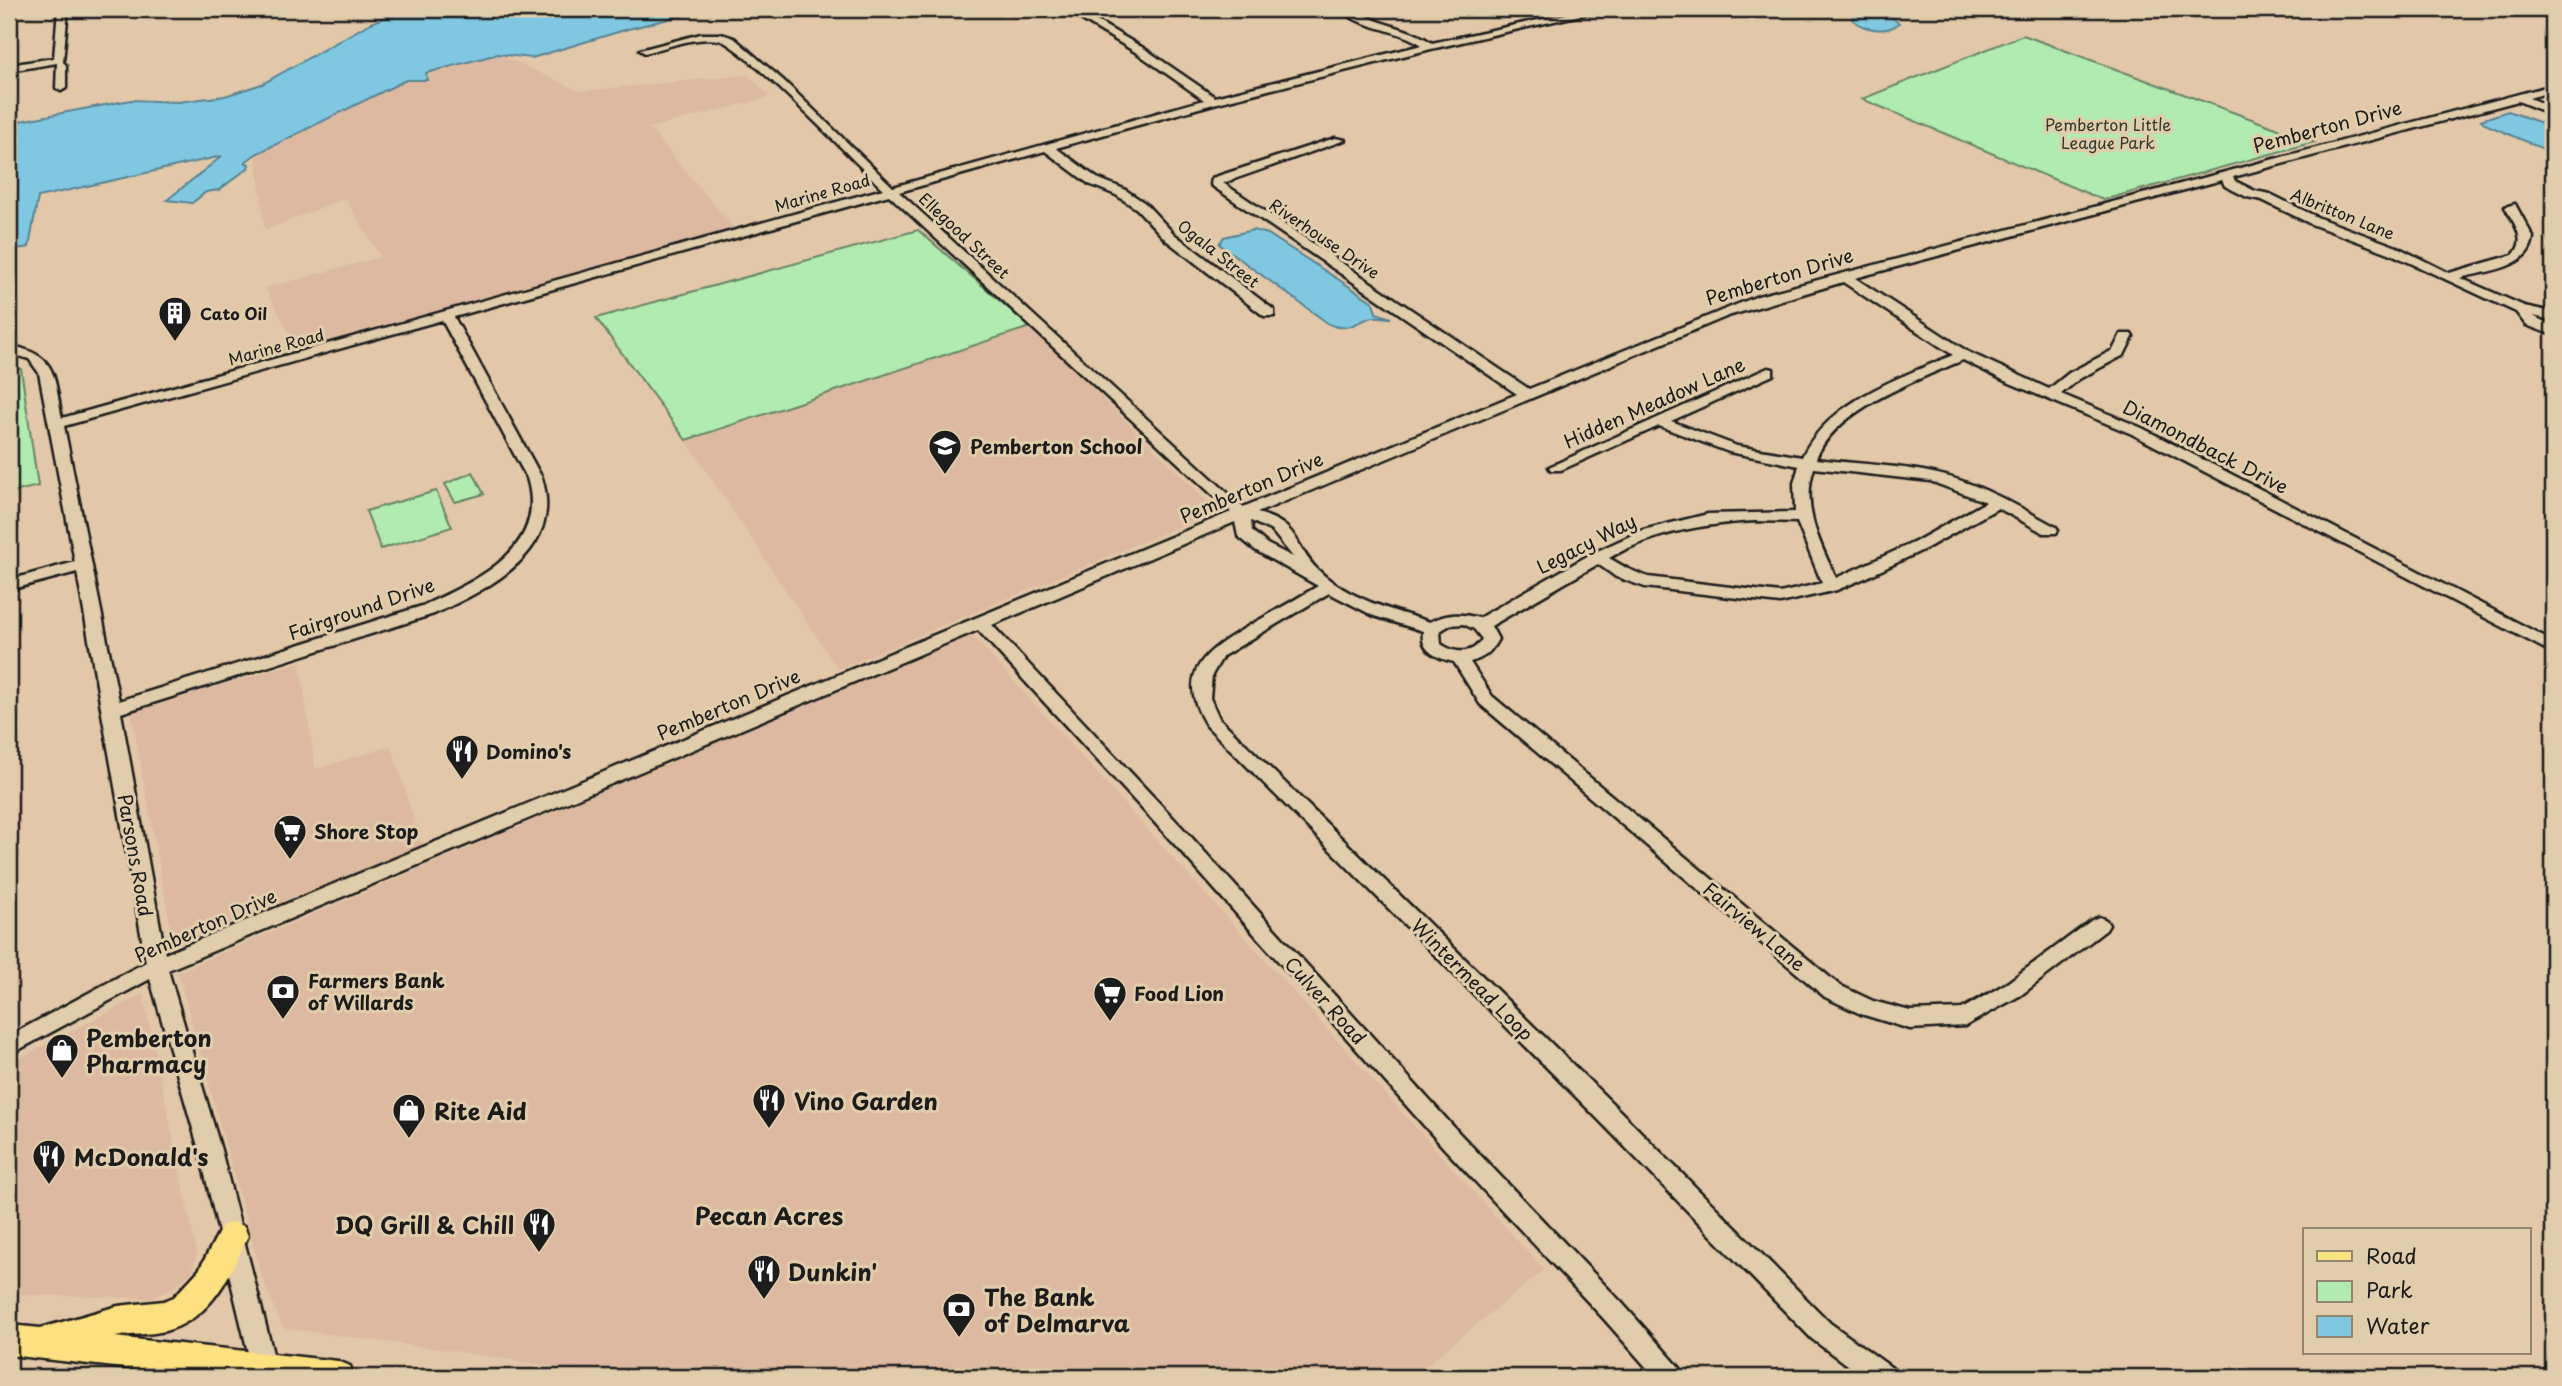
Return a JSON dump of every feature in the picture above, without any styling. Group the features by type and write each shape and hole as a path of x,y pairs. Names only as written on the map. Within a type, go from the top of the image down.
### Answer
{"main road":[{"path":"22,1341 118,1321 164,1316 185,1308 202,1291 233,1236"},
{"path":"22,1341 264,1372 338,1377"}],"street":[{"path":"61,88 63,9"},
{"path":"1069,9 1141,51 1213,101"},
{"path":"1345,9 1376,24 1413,34 1430,47"},
{"name":"Marine Road","path":"55,424 1213,101 1592,10"},
{"name":"Ellegood Street","path":"645,50 708,36 722,36 730,40 780,83 890,190 1242,514"},
{"path":"9,68 60,62"},
{"name":"Pemberton Drive","path":"9,1046 156,966 1727,312 1845,277 2553,88"},
{"path":"2518,97 2553,112"},
{"name":"Riverhouse Drive","path":"1339,139 1216,180 1217,185 1527,394"},
{"name":"Ogala Street","path":"1047,147 1093,181 1120,192 1141,206 1170,237 1269,313"},
{"name":"Albritton Lane","path":"2226,176 2230,183 2251,194 2266,197 2315,221 2393,250 2520,309"},
{"path":"2448,277 2517,258 2526,248 2527,237 2511,207"},
{"name":"Diamondback Drive","path":"1845,277 1963,355 2137,431 2553,648"},
{"path":"2520,309 2553,317"},
{"path":"2520,309 2530,322 2553,331"},
{"name":"Fairground Drive","path":"111,710 428,610 461,595 497,572 519,551 534,531 541,506 533,473 446,314"},
{"path":"2050,395 2068,380 2119,352 2126,337"},
{"name":"Parsons Road","path":"9,349 34,356 41,363 50,389 156,966 166,993 233,1236 264,1372"},
{"path":"1831,586 1803,517 1801,486 1807,463 1817,443 1843,415 1874,397 1963,355"},
{"name":"Hidden Meadow Lane","path":"1556,467 1768,372"},
{"path":"1660,421 1720,447 1807,463 1938,479 1998,502 2050,530"},
{"path":"1597,557 1622,573 1645,582 1780,598 1831,586 1921,545 1998,502"},
{"path":"1311,573 1291,541 1279,528 1268,520 1242,514 1244,533 1255,543 1311,573 1328,587 1380,612 1432,628"},
{"name":"Legacy Way","path":"1480,625 1632,539 1687,523 1729,517 1803,517"},
{"path":"9,585 84,565"},
{"name":"Wintermead Loop","path":"1328,587 1217,652 1203,675 1200,698 1212,721 1615,1120 1821,1331 1883,1377"},
{"path":"1453,619 1480,625 1490,639 1488,646 1479,654 1459,657 1444,654 1432,646 1429,639 1432,628 1438,623 1453,619"},
{"name":"Culver Road","path":"981,623 1185,843 1452,1141 1613,1311 1671,1377"},
{"name":"Fairview Lane","path":"1459,657 1486,700 1556,761 1832,990 1868,1008 1910,1020 1965,1017 2014,989 2099,925"}],"shaded area":[{"path":"498,54 580,91 748,75 770,97 649,128 734,228 298,349 265,288 381,257 345,198 265,230 256,154 406,80 426,80 426,73"},
{"name":"Pemberton School","path":"1030,327 1217,511 838,669 686,440"},
{"path":"971,634 1544,1270 1411,1377 620,1377 283,1328 263,1280 178,972"},
{"path":"300,662 315,769 391,746 422,845 174,946 131,712"},
{"path":"143,994 197,1254 191,1273 152,1298 9,1294 9,1064"}],"green space":[{"name":"Pemberton Little League Park","path":"2023,35 2314,142 2103,200 1862,99"},
{"path":"918,230 1030,327 686,440 596,318"},
{"path":"9,365 21,369 38,486 9,493"},
{"path":"473,472 484,494 455,502 445,484"},
{"path":"436,491 452,527 381,549 366,511"}],"water":[{"path":"407,9 709,9 628,29 532,58 498,54 426,73 427,80 406,80 256,154 245,162 249,164 248,168 219,190 206,192 192,203 167,200 222,156 38,197 29,247 9,250 9,123 131,100 178,102 225,96 262,84 371,23"},
{"path":"1855,14 1888,14 1899,23 1888,29 1875,29 1862,26 1852,19"},
{"path":"2508,111 2553,127 2553,153 2481,120"},
{"path":"1253,230 1268,234 1373,302 1376,313 1391,318 1373,317 1347,327 1329,324 1219,244 1224,237"}],"place":[{"name":"Cato Oil","path":"175,343"},
{"name":"Pemberton School","path":"945,476"},
{"name":"Domino's","path":"462,781"},
{"name":"Shore Stop","path":"290,861"},
{"name":"Farmers Bank of Willards","path":"283,1021"},
{"name":"Food Lion","path":"1110,1023"},
{"name":"Pemberton Pharmacy","path":"62,1080"},
{"name":"Vino Garden","path":"769,1130"},
{"name":"Rite Aid","path":"409,1140"},
{"name":"McDonald's","path":"49,1186"},
{"name":"DQ Grill & Chill","path":"539,1254"},
{"name":"Dunkin'","path":"764,1301"},
{"name":"The Bank of Delmarva","path":"959,1339"}],"district":[{"name":"Pecan Acres","path":"769,1215"}]}
